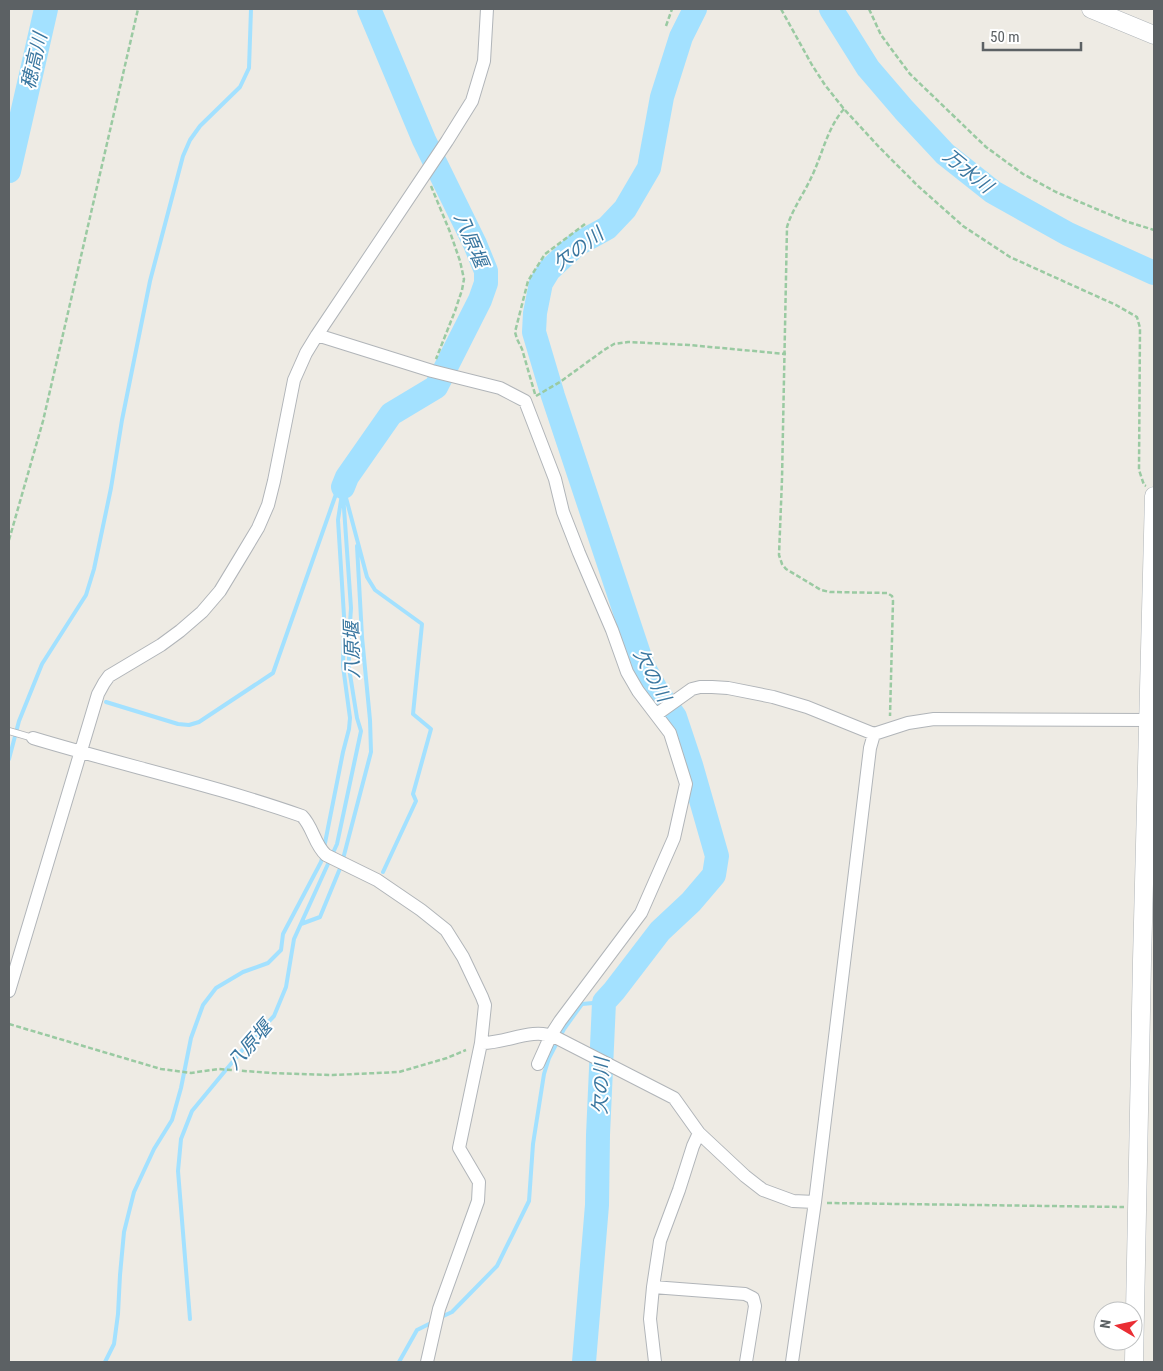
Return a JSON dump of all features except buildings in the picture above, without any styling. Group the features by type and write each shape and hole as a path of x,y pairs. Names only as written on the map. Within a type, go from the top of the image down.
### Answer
{"street":[{"path":"9,991 98,694 110,676 161,645 202,612 220,591 258,528 268,505 274,481 294,380 306,353 317,335 472,101 484,61 487,9"},
{"path":"1091,9 1154,35"},
{"path":"317,335 441,373 500,388 525,401 555,479 563,512 612,630 627,672 638,692 659,713 670,734 686,784 674,838 641,913 560,1021 557,1038 538,1064"},
{"path":"1134,1362 1149,720 1152,492"},
{"path":"659,713 692,689 700,687 728,688 773,697 807,707 874,734 908,723 943,718 1149,720"},
{"path":"792,1362 815,1202 870,748 874,734"},
{"path":"27,736 246,797 302,816 308,822 316,842 326,855 377,880 421,910 446,930 450,936 463,957 486,1006 481,1043 459,1148 478,1182 478,1201 439,1309 427,1362"},
{"path":"481,1043 491,1044 541,1033 557,1038 674,1098 699,1133 745,1176 763,1190 793,1201 815,1202"},
{"path":"655,1362 650,1319 660,1241 699,1133"},
{"path":"653,1287 745,1294 753,1298 755,1306 746,1362"}],"lane":[{"path":"9,731 27,736"}],"path":[{"path":"9,540 43,420 138,9"},
{"path":"666,26 672,9"},
{"path":"781,9 812,65 844,109 918,186 963,226 1010,257 1116,305 1137,317 1140,328 1140,470 1144,485 1152,492"},
{"path":"869,9 881,35 910,74 986,147 1023,174 1056,192 1125,221 1154,230"},
{"path":"844,109 835,120 811,179 787,227 786,354 778,555 786,569 821,590 830,592 887,593 892,596 890,728"},
{"path":"426,172 450,232 464,279 441,373"},
{"path":"536,396 516,332 528,281 545,254 585,224"},
{"path":"541,394 614,344 628,342 689,345 786,354"},
{"path":"9,1024 161,1069 191,1072 218,1069 333,1075 399,1072 447,1058 481,1043"},
{"path":"815,1202 1138,1207"}],"waterway":[{"name":"穂高川","path":"9,171 46,9"},
{"path":"9,759 19,721 42,664 86,595 94,569 111,488 122,420 150,281 183,156 190,140 200,126 240,87 249,68 251,9"},
{"name":"八原堰","path":"343,487 347,477 391,414 436,387 480,300 486,283 486,271 475,244 424,140 369,9"},
{"name":"欠の川","path":"584,1362 597,1205 604,1002 660,931 691,902 714,875 717,856 675,717 658,693 643,666 553,396 534,332 535,313 541,283 549,270 576,245 607,228 625,209 649,168 662,97 681,37 695,9"},
{"name":"万水川","path":"831,9 868,68 945,154 993,192 1068,234 1154,273"},
{"path":"106,702 178,724 189,725 199,722 273,673 336,494 343,487"},
{"path":"324,848 350,718 343,666 344,616 338,520 343,487"},
{"name":"八原堰","path":"190,1319 178,1171 181,1139 192,1111 249,1042 274,1016 286,987 294,939 337,844 361,731 349,668 351,608 343,494"},
{"path":"345,494 367,577 375,590 422,624 413,714 431,729 413,794 416,801 383,872"},
{"path":"343,859 371,752 357,546"},
{"path":"105,1362 114,1344 124,1232 134,1192 154,1149 172,1120 181,1088 191,1038 203,1005 216,988 243,972 268,963 281,950 283,934 323,855"},
{"path":"301,924 320,917 341,866"},
{"path":"439,1318 452,1312 497,1266 529,1201 533,1144 544,1074 549,1058 564,1029 582,1004 604,1002"},
{"path":"399,1362 417,1330 433,1322"}]}
